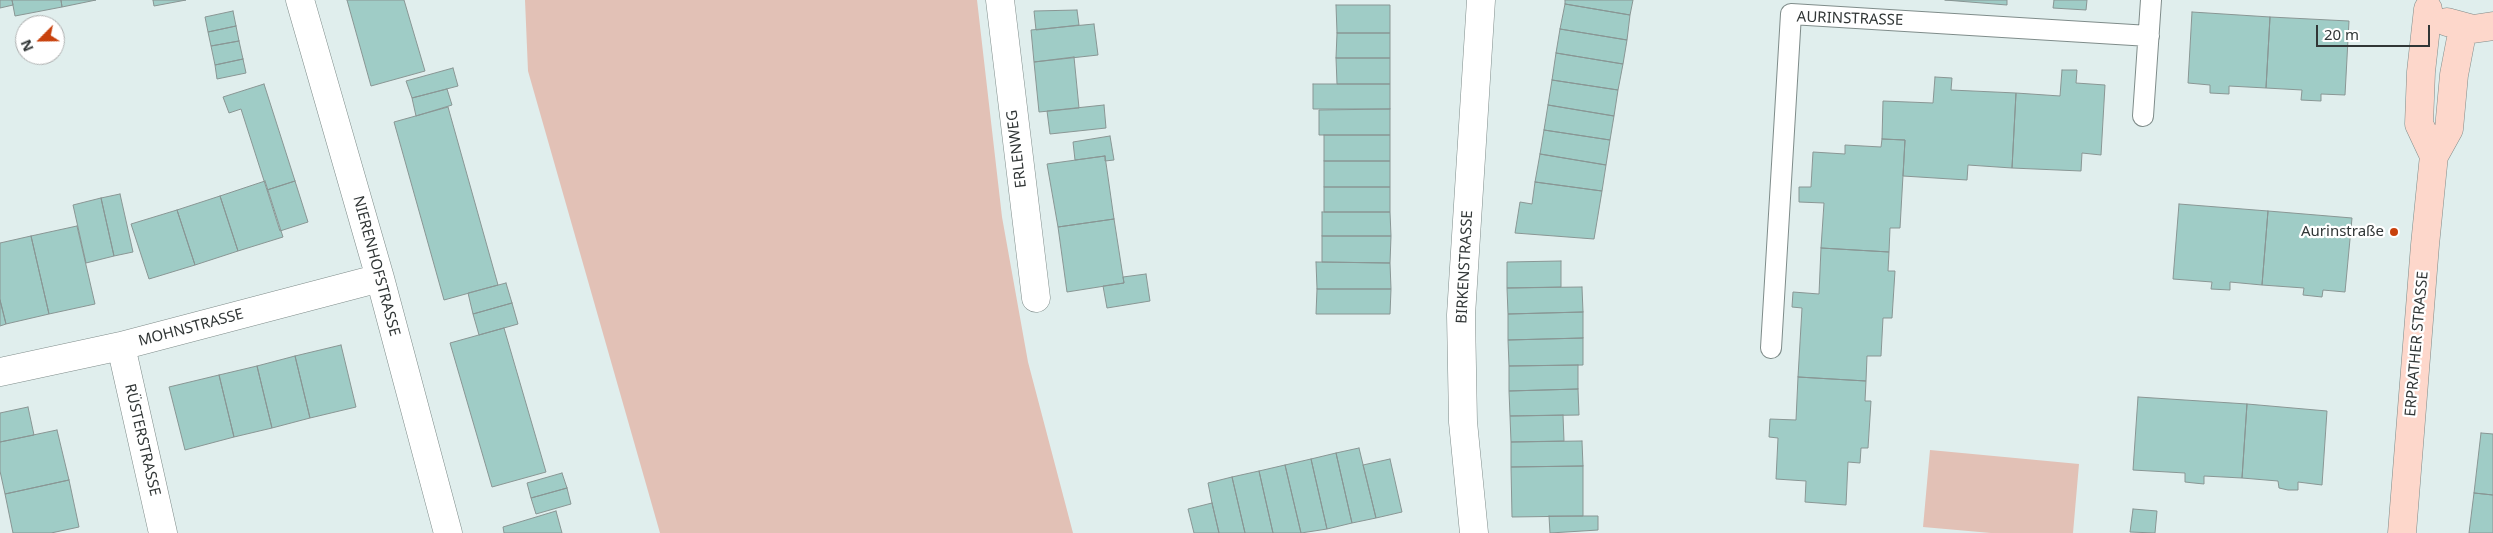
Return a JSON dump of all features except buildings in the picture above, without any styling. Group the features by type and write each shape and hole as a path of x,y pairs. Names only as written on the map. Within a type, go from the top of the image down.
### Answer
{"main road":[{"name":"ERPRATHER STRASSE","path":"2425,4 2444,21 2463,28 2474,29 2493,26"},
{"name":"ERPRATHER STRASSE","path":"2425,4 2420,72 2419,124 2434,156"},
{"name":"ERPRATHER STRASSE","path":"2402,533 2434,156 2449,129 2454,75 2463,28"}],"street":[{"name":"NIERENHOFSTRASSE","path":"300,0 380,278 448,533"},
{"name":"ERLENWEG","path":"1000,0 1036,298"},
{"name":"BIRKENSTRASSE","path":"1474,533 1463,422 1462,316 1481,0"},
{"name":"MOHNSTRASSE","path":"0,372 121,346 380,278"},
{"name":"RÜSTERSTRASSE","path":"121,346 163,533"}],"lane":[{"path":"2143,116 2151,0"},
{"name":"AURINSTRASSE","path":"1771,348 1790,14 2149,36"}],"shaded area":[{"path":"525,0 977,0 1002,217 1028,362 1073,533 660,533 528,71"},
{"path":"1930,450 2079,464 2073,533 1991,533 1923,527"}],"place":[{"name":"Aurinstraße","path":"2394,232"}]}
